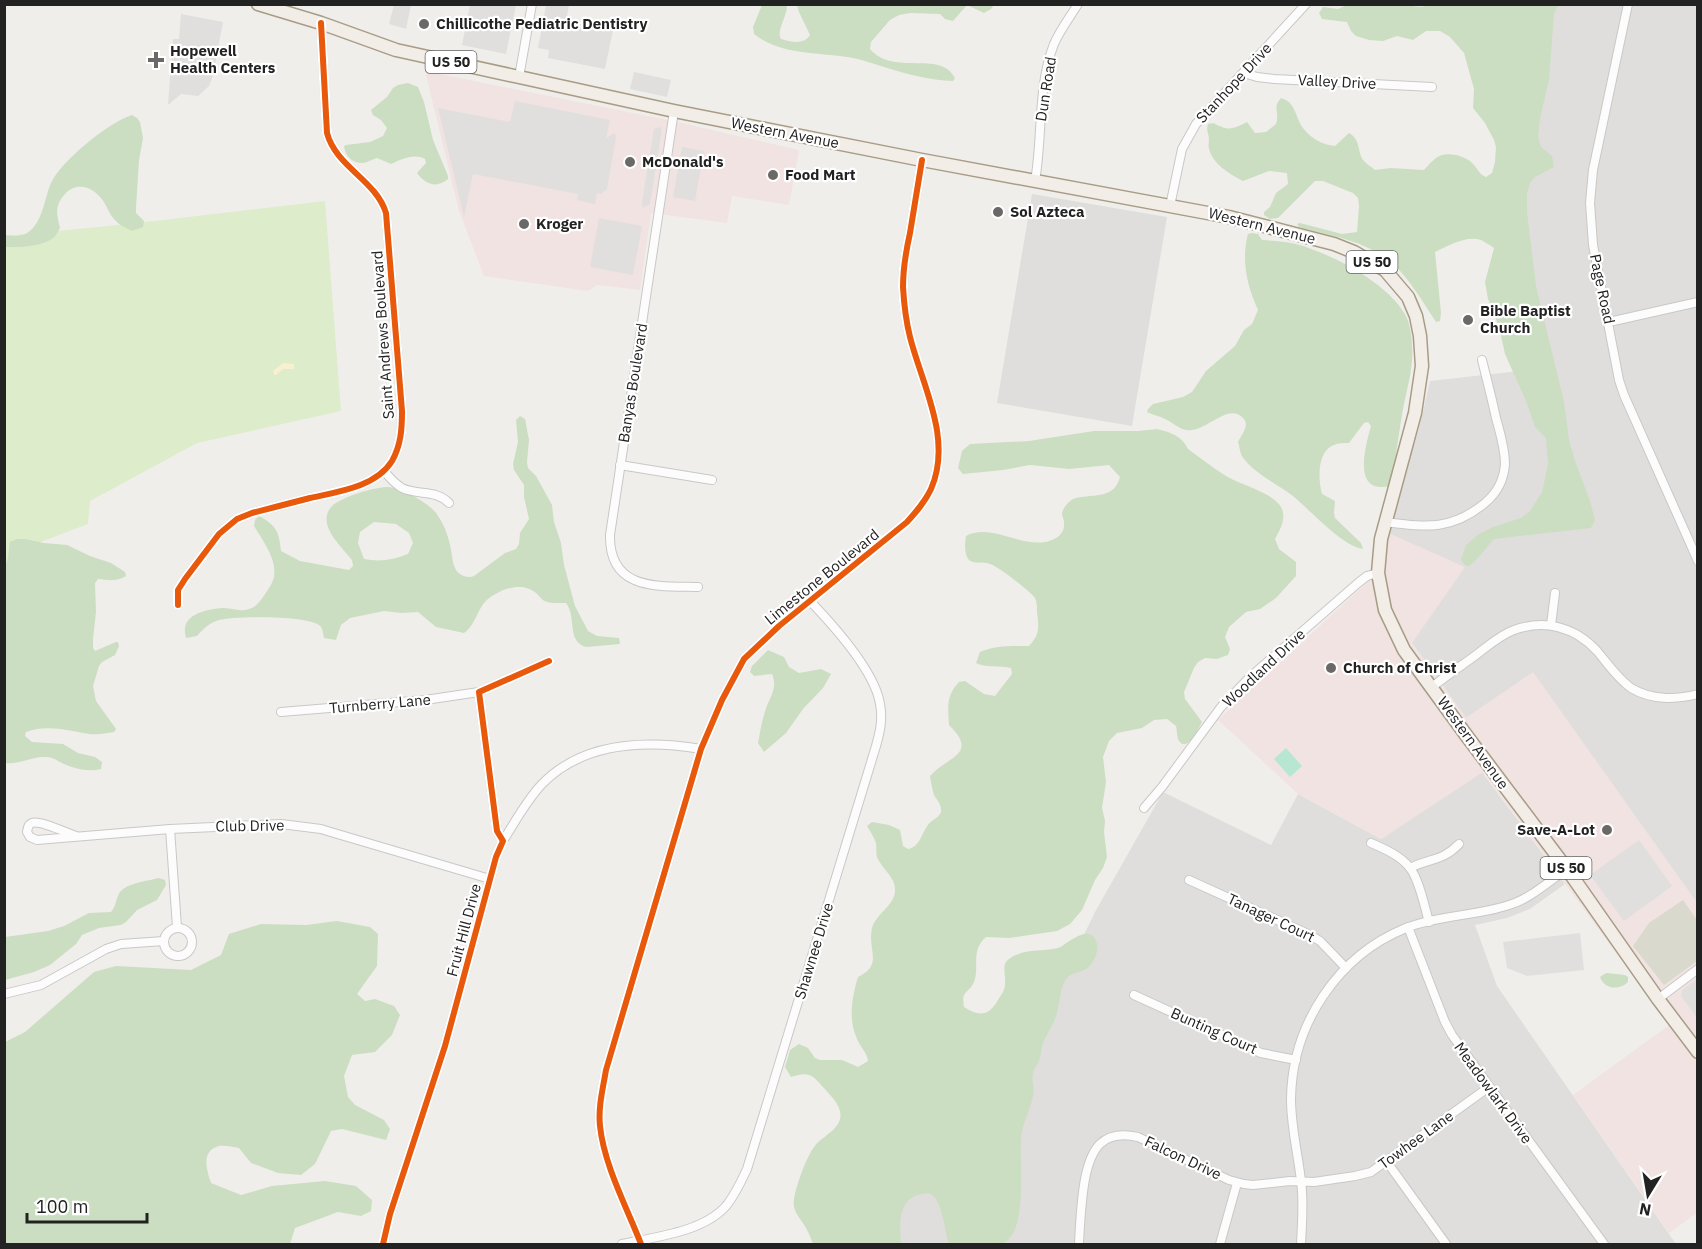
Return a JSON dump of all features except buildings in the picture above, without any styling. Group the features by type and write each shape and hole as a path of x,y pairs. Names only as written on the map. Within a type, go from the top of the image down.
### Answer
{"main road":[{"name":"Western Avenue","path":"258,4 321,23 396,50 519,77 674,111 922,160 1229,217 1334,244 1354,252 1385,270 1408,297 1416,316 1422,366 1416,412 1381,539 1378,573 1385,610 1391,626 1404,650 1698,1052"}],"street":[{"path":"519,77 532,4"},
{"name":"Dun Road","path":"1035,181 1048,65 1055,42 1078,4"},
{"name":"Stanhope Drive","path":"1170,206 1182,150 1196,124 1306,4"},
{"name":"Page Road","path":"1628,4 1593,170 1590,203 1593,245 1619,380 1698,561"},
{"name":"Saint Andrews Boulevard","path":"321,23 329,144 381,198 386,213 402,424 397,448 392,461 384,471"},
{"name":"Valley Drive","path":"1244,73 1274,79 1432,87"},
{"name":"Banyas Boulevard","path":"674,111 620,465 610,549 616,565 627,577 648,585 698,587"},
{"name":"Limestone Boulevard","path":"641,1242 605,1155 600,1125 601,1099 606,1070 701,749 722,700 744,659 779,626 907,522 919,509 934,479 939,456 937,429 910,337 903,286 922,160"},
{"path":"1609,322 1698,302"},
{"path":"1385,522 1426,526 1455,522 1488,501 1500,485 1505,466 1503,443 1482,360"},
{"path":"620,465 712,480"},
{"path":"178,605 178,590 219,534 237,519 252,513 347,489 384,471 402,488 434,494 443,497 449,503"},
{"name":"Woodland Drive","path":"1144,808 1221,707 1251,677 1358,583 1367,576 1378,573"},
{"path":"1551,625 1555,593"},
{"name":"Shawnee Drive","path":"622,1245 693,1227 711,1219 725,1207 737,1190 750,1158 876,746 882,721 880,702 875,687 861,663 810,601"},
{"path":"1432,687 1504,634 1526,627 1551,625 1569,630 1587,642 1621,679 1640,692 1672,699 1698,694"},
{"path":"549,661 479,692 497,831 503,841 523,807 542,784 561,768 586,754 625,746 651,744 701,749"},
{"name":"Turnberry Lane","path":"281,712 425,700 479,692"},
{"name":"Club Drive","path":"76,836 40,823 33,823 27,832 30,837 37,840 170,829 280,824 321,829 490,879"},
{"path":"170,829 177,927"},
{"name":"Fruit Hill Drive","path":"383,1245 393,1204 445,1046 496,857 503,841"},
{"path":"1371,843 1386,850 1410,868 1429,922"},
{"path":"1410,868 1419,863 1441,858 1459,844"},
{"path":"1301,1245 1303,1212 1291,1103 1293,1073 1304,1032 1330,985 1369,948 1408,927 1510,905 1526,897 1566,869"},
{"name":"Tanager Court","path":"1189,880 1308,934 1320,941 1346,968"},
{"path":"177,927 187,930 192,944 188,952 180,956 170,954 164,946 168,932 177,927"},
{"name":"Meadowlark Drive","path":"1408,927 1452,1035 1604,1245"},
{"path":"4,994 41,985 106,949 121,944 164,941"},
{"path":"1658,999 1698,969"},
{"name":"Bunting Court","path":"1134,995 1261,1053 1296,1060"},
{"name":"Towhee Lane","path":"1301,1181 1314,1182 1371,1172 1490,1087"},
{"name":"Falcon Drive","path":"1079,1245 1081,1203 1090,1159 1096,1147 1108,1138 1122,1135 1138,1137 1237,1183 1253,1185 1301,1181"},
{"path":"1386,1162 1446,1245"},
{"path":"1220,1245 1237,1183"}],"shaded area":[{"path":"394,5 411,5 406,29 389,24"},
{"path":"470,5 516,5 506,54 462,45"},
{"path":"546,5 569,5 566,21 613,30 605,69 548,58 549,50 538,48"},
{"path":"1546,5 1697,5 1697,903 1533,673 1466,718 1412,643 1386,532 1419,429 1430,381 1546,368 1515,231"},
{"path":"181,14 223,22 209,86 198,96 181,94 168,105 173,39 179,39"},
{"path":"425,71 682,123 799,150 789,205 732,196 727,223 651,213 640,290 597,285 588,291 484,276 459,211"},
{"path":"634,72 671,80 667,97 630,89"},
{"path":"515,101 610,120 606,138 615,133 616,138 607,189 601,194 597,193 595,204 577,200 578,194 473,174 464,217 438,108 510,122"},
{"path":"660,127 662,129 650,204 643,208 642,202 654,129"},
{"path":"682,147 704,151 695,201 673,197"},
{"path":"1032,194 1167,217 1132,426 997,403"},
{"path":"599,218 642,226 633,275 590,267"},
{"path":"1386,532 1465,567 1412,643 1466,718 1533,672 1697,903 1697,1213 1669,1233 1573,1095 1669,1025 1483,772 1381,839 1298,794 1218,720 1365,584"},
{"path":"1482,772 1565,884 1530,909 1507,918 1475,925 1497,986 1676,1244 853,1244 988,1133 1095,912 1163,792 1271,845 1298,794 1381,839"},
{"path":"1639,840 1672,886 1624,921 1590,875"},
{"path":"1683,900 1697,920 1697,961 1664,985 1633,946 1649,923"},
{"path":"1580,933 1584,970 1527,976 1507,968 1503,942"},
{"path":"1697,979 1697,1018 1681,996 1682,990"}],"green space":[{"path":"1390,3 1421,7 1432,4 1558,5 1554,14 1549,80 1538,137 1541,147 1552,156 1554,167 1535,177 1530,183 1527,194 1527,212 1536,286 1564,402 1569,440 1595,520 1591,528 1494,539 1469,566 1461,560 1466,545 1479,534 1521,518 1530,511 1542,492 1548,465 1546,438 1535,427 1505,354 1499,327 1488,299 1485,282 1494,248 1481,240 1469,239 1435,252 1441,313 1440,321 1436,322 1415,290 1391,262 1367,247 1299,227 1297,224 1342,234 1357,232 1359,206 1358,198 1353,193 1323,181 1315,181 1278,218 1270,219 1264,215 1264,212 1270,207 1276,193 1288,184 1287,173 1269,171 1243,181 1222,168 1211,154 1208,124 1235,128 1247,122 1255,133 1266,132 1276,124 1277,104 1281,98 1290,103 1300,124 1309,135 1317,140 1335,146 1349,133 1353,136 1363,160 1375,170 1391,168 1424,170 1438,157 1450,154 1468,159 1486,177 1492,173 1496,147 1485,123 1473,108 1474,89 1464,53 1450,37 1440,31 1426,31 1413,40 1397,36 1383,41 1369,40 1356,36 1347,22 1322,19 1319,13 1323,7 1338,9 1349,4"},
{"path":"762,5 787,5 781,28 781,39 797,42 810,35 797,5 967,5 953,21 945,19 940,14 899,15 890,20 871,42 870,49 880,57 903,63 939,65 955,78 953,81 926,78 853,58 788,50 776,46 754,34 753,27"},
{"path":"967,5 994,5 984,13"},
{"path":"408,83 418,87 433,140 448,176 448,179 439,184 427,182 417,173 426,163 421,157 408,157 391,164 377,158 358,163 351,160 345,150 346,145 370,142 383,136 387,128 373,115 371,110 387,97 393,88"},
{"path":"132,115 140,122 143,138 139,160 136,213 144,221 143,227 132,231 122,226 114,219 97,194 88,188 79,187 69,190 59,202 57,214 60,228 53,238 34,245 5,247 5,235 25,234 37,223 51,183 65,164 111,125"},
{"path":"325,201 341,411 197,443 90,501 88,524 14,552 5,680 5,236"},
{"path":"1248,234 1258,234 1262,240 1303,246 1347,265 1389,294 1407,318 1412,339 1412,361 1393,482 1390,486 1378,487 1370,483 1366,477 1364,457 1371,426 1368,422 1364,423 1349,443 1337,444 1328,448 1320,467 1322,494 1335,501 1335,518 1361,543 1363,549 1336,535 1293,496 1249,465 1242,456 1238,442 1246,426 1242,417 1229,414 1201,428 1186,430 1147,412 1153,404 1183,397 1192,392 1206,371 1235,346 1244,330 1252,324 1258,310 1248,282 1245,253"},
{"path":"520,416 525,419 529,440 528,468 536,476 552,505 554,522 575,606 588,631 597,636 619,638 620,644 586,647 580,644 576,640 566,603 548,602 524,587 499,592 488,599 464,633 436,627 418,612 384,611 350,618 341,625 336,640 324,638 321,627 313,622 271,617 219,620 206,626 197,636 186,638 185,626 192,617 218,608 242,610 251,608 260,601 270,587 274,570 268,550 254,526 259,516 276,530 281,551 300,561 349,570 353,566 352,560 328,528 328,513 332,506 350,496 388,487 416,497 435,511 447,534 455,568 463,576 474,576 505,553 516,549 520,533 529,519 524,485 514,470 513,464 518,442 516,420","holes":["374,522 396,524 409,533 413,543 408,554 386,560 364,559 358,543 360,532"]},
{"path":"1157,429 1171,433 1179,438 1188,449 1226,476 1268,495 1281,506 1283,520 1275,539 1279,549 1296,562 1296,576 1276,598 1260,609 1246,612 1229,627 1225,637 1230,649 1228,655 1217,659 1205,658 1194,668 1184,692 1185,699 1202,722 1189,742 1182,744 1179,741 1176,726 1167,719 1154,720 1142,728 1117,733 1109,741 1103,757 1106,782 1102,808 1107,857 1082,910 1070,924 1057,931 1010,938 986,937 978,948 976,976 963,1001 964,1007 983,1013 995,1005 1004,990 1004,970 1009,959 1027,952 1058,948 1083,934 1093,936 1097,945 1096,957 1092,964 1068,977 1064,983 1057,1014 1043,1043 1039,1061 1033,1073 1033,1096 1021,1139 1019,1214 1009,1239 1000,1244 953,1244 948,1242 938,1203 931,1194 926,1193 911,1199 903,1210 900,1223 901,1244 813,1244 795,1211 795,1193 811,1152 816,1144 839,1123 840,1112 835,1101 815,1078 805,1074 791,1077 785,1067 790,1050 799,1044 808,1048 815,1058 820,1060 842,1060 858,1067 868,1061 854,1031 853,1000 858,977 866,972 873,962 872,928 892,900 895,885 878,859 876,843 867,826 872,822 900,830 903,846 908,849 918,843 928,825 941,812 933,793 930,776 957,755 961,749 958,735 949,725 948,707 952,692 959,682 965,681 984,694 995,696 1012,674 1011,668 976,663 980,652 998,647 1029,646 1038,630 1035,598 994,566 968,559 965,550 966,536 987,532 1031,542 1052,540 1063,531 1062,513 1070,501 1107,493 1113,490 1120,477 1109,465 1069,469 1030,465 963,474 958,468 962,451 970,444 1029,441 1094,431"},
{"path":"17,539 67,545 111,563 125,572 126,576 123,578 98,579 95,583 96,612 93,648 95,651 116,642 119,646 115,655 99,666 93,686 96,701 116,729 114,732 93,734 42,729 26,732 25,736 32,742 63,744 78,753 95,757 102,762 101,769 77,769 46,757 5,763 5,567 10,542"},
{"path":"768,650 784,657 789,667 799,673 821,669 831,674 823,688 803,709 786,733 764,752 758,743 774,680 772,674 754,676 750,672 752,666"},
{"path":"1286,748 1302,766 1290,777 1274,759"},
{"path":"159,878 165,880 166,885 157,900 137,910 126,922 121,925 99,928 82,935 76,944 50,965 5,980 5,937 48,931 64,926 89,913 111,912 119,894 126,887"},
{"path":"337,921 370,927 378,934 377,966 357,994 365,1001 375,999 394,1006 400,1015 392,1035 375,1052 352,1055 344,1076 348,1097 355,1105 384,1120 390,1129 386,1140 342,1129 331,1131 315,1164 301,1175 278,1173 251,1163 239,1148 226,1146 219,1146 209,1152 206,1162 211,1183 241,1195 272,1186 325,1181 356,1186 372,1200 371,1211 361,1216 338,1212 295,1228 290,1244 5,1244 5,1042 25,1032 94,972 116,966 191,970 221,955 229,934 261,924 306,925"},
{"path":"1606,973 1625,975 1628,977 1628,982 1616,988 1608,986 1600,977"}],"sand":[{"path":"283,363 294,364 294,369 283,369 274,375 273,371"}],"cycle path":[{"path":"178,605 178,590 185,579 219,534 237,519 366,483 385,470 392,461 399,443 402,411 386,213 374,191 347,165 332,145 327,133 321,23"},
{"path":"641,1244 606,1156 600,1126 600,1105 606,1070 701,749 722,700 744,659 779,626 907,522 929,494 937,470 939,451 937,432 928,393 910,337 903,287 905,260 922,160"},
{"path":"383,1244 390,1214 445,1046 496,857 503,841 497,831 479,692 549,661"}],"place":[{"name":"Chillicothe Pediatric Dentistry","path":"424,24"},
{"name":"Hopewell Health Centers","path":"156,60"},
{"name":"McDonald's","path":"630,162"},
{"name":"Food Mart","path":"773,175"},
{"name":"Sol Azteca","path":"998,212"},
{"name":"Kroger","path":"524,224"},
{"name":"Bible Baptist Church","path":"1468,320"},
{"name":"Church of Christ","path":"1331,668"},
{"name":"Save-A-Lot","path":"1607,830"}]}
